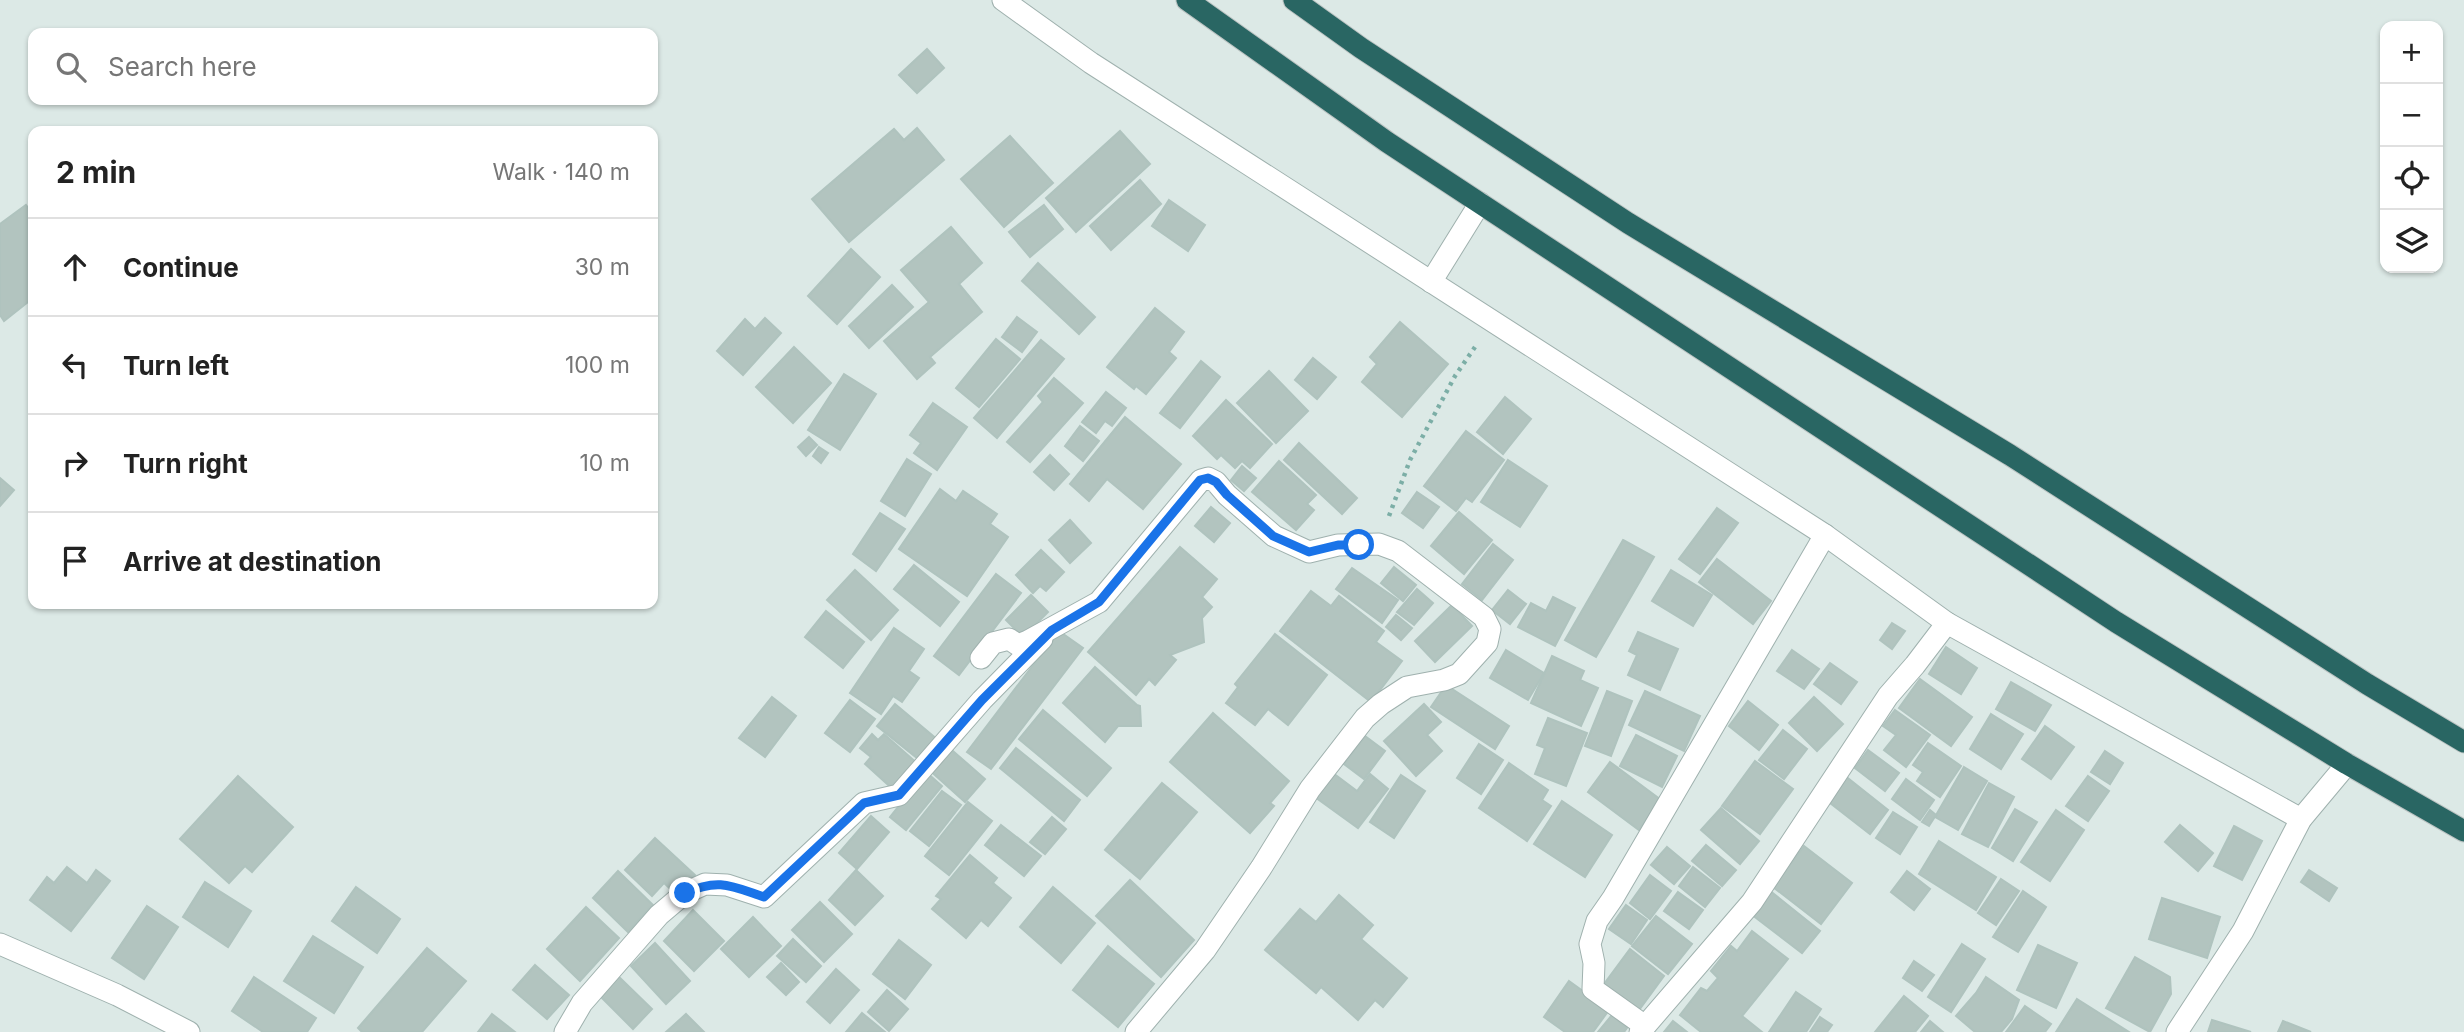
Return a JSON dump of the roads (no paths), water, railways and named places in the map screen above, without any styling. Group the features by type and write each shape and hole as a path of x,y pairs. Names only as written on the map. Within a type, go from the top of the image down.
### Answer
{"highway":[{"path":"1187,0 1387,142 2116,622 2347,764 2464,831"},
{"path":"1294,0 1361,48 1628,223 2010,454 2367,684 2464,742"}],"street":[{"path":"1003,0 1091,63 1825,535 1947,623 2301,819"},
{"path":"1431,282 1480,203"},
{"path":"981,658 993,643 1009,639 1018,645 1052,630 1099,602 1200,480 1208,478 1216,482 1273,536 1309,552 1338,545 1379,544 1398,551 1484,617 1490,629 1487,643 1460,674 1407,687 1364,719 1310,789 1261,868 1205,950 1136,1032"},
{"path":"1825,535 1597,922 1591,944 1594,962 1593,989 1643,1029 1752,902 1888,696 1947,623"},
{"path":"565,1032 582,1003 659,915 685,893 705,884 727,885 764,897 864,803 899,795 982,700 1052,630"},
{"path":"2177,1032 2243,931 2301,819 2347,764"},
{"path":"0,944 117,995 189,1032"}]}
